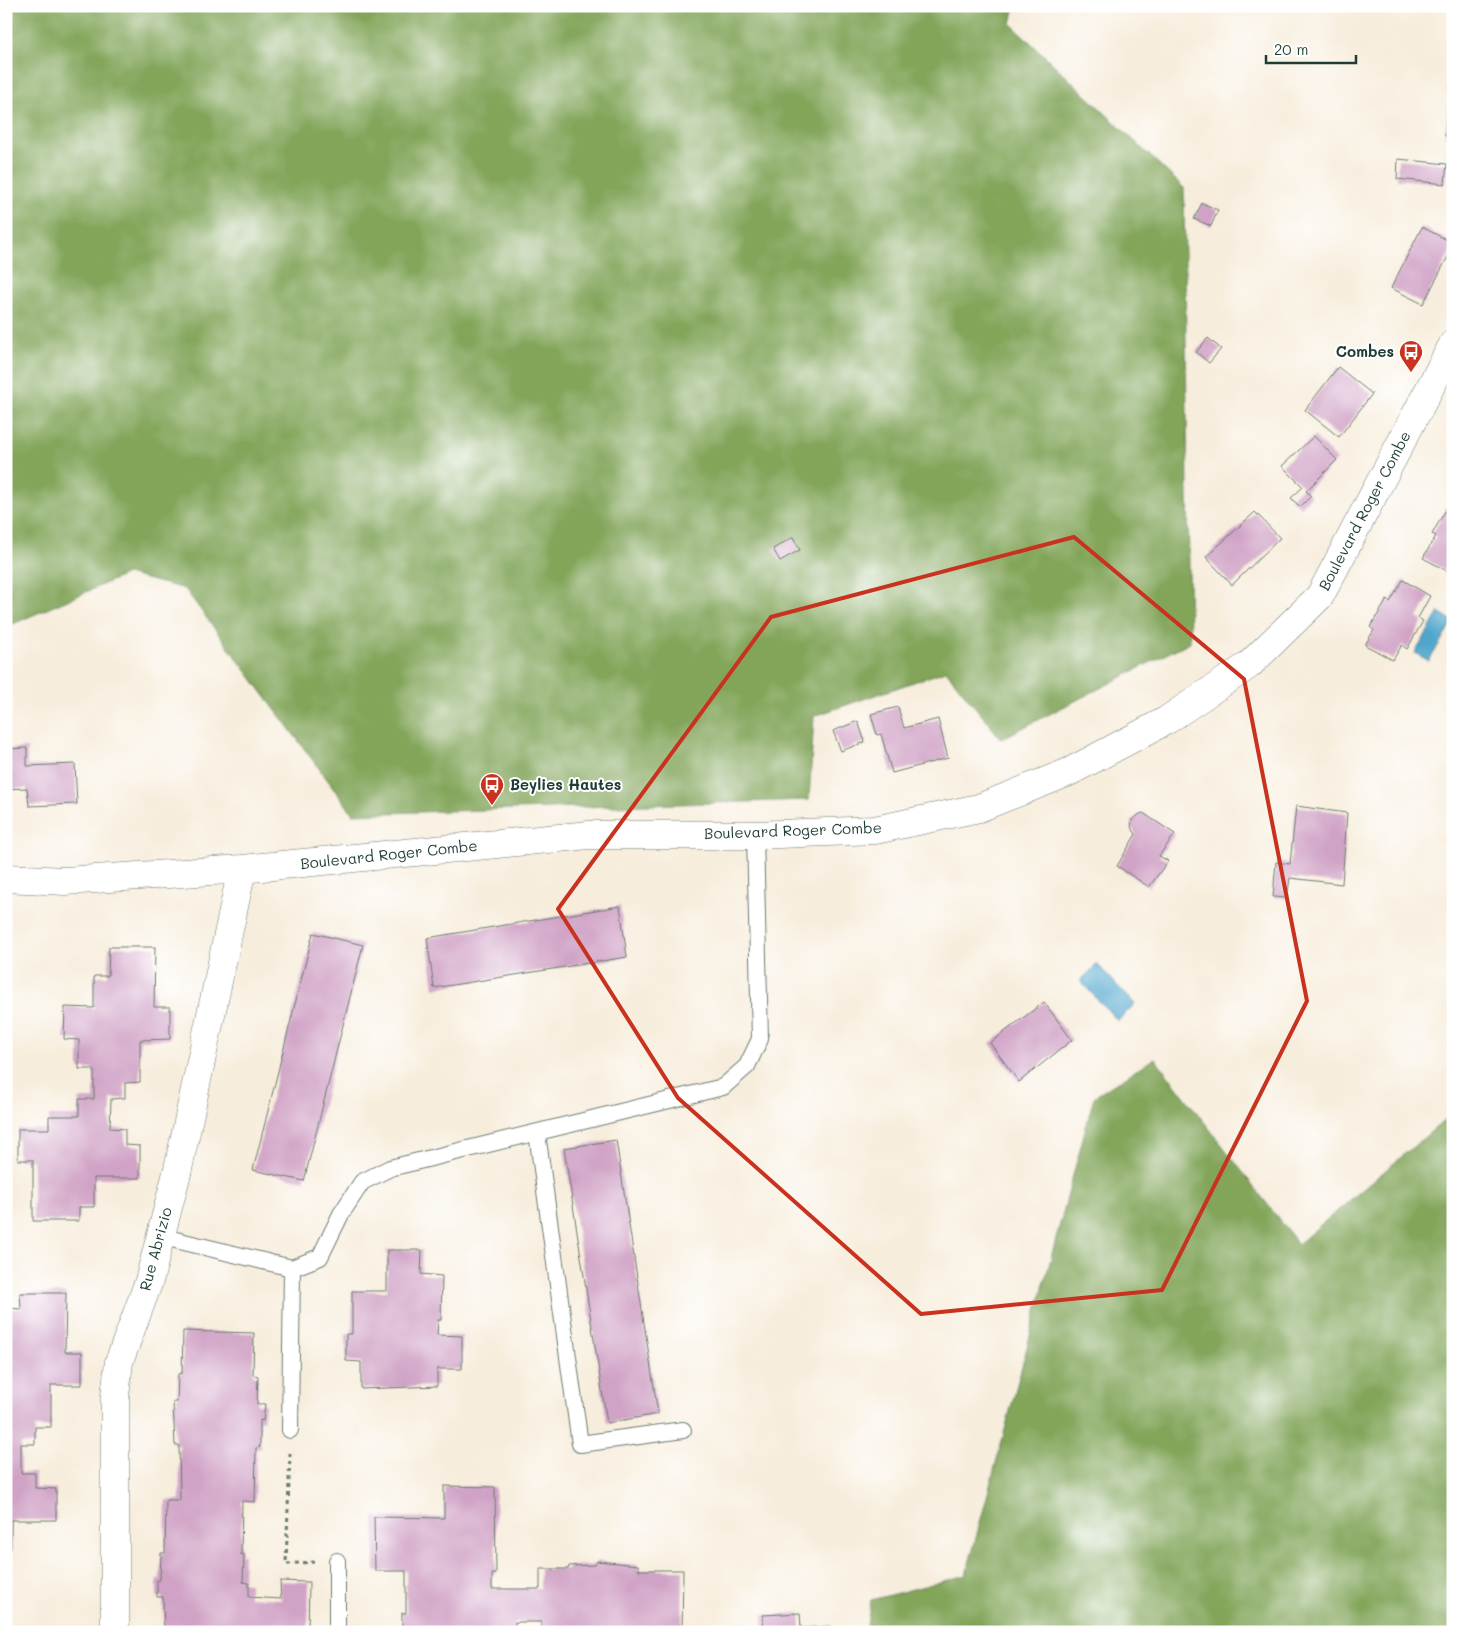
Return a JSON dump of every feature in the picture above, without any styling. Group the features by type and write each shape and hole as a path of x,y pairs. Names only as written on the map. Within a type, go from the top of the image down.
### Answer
{"street":[{"name":"Boulevard Roger Combe","path":"6,878 65,881 242,869 588,834 755,835 875,830 979,808 1069,772 1167,720 1249,665 1320,596 1453,344"},
{"name":"Rue Abrizio","path":"114,1632 115,1396 119,1362 148,1282 178,1169 242,869"}],"lane":[{"path":"159,1236 292,1268 320,1257 341,1214 362,1182 390,1168 723,1087 747,1066 760,1039 755,835"},
{"path":"537,1133 580,1444 683,1430"},
{"path":"290,1430 292,1268"},
{"path":"336,1561 337,1632"}],"path":[{"path":"290,1430 286,1564 336,1561"}],"highlighted area":[{"path":"1074,537 1244,679 1307,1001 1162,1290 921,1314 678,1098 558,909 771,617"}],"green space":[{"path":"6,6 1015,6 1011,24 1184,188 1190,642 1001,739 946,671 814,716 809,800 353,814 185,589 127,574 6,627"},
{"path":"1155,1058 1298,1244 1445,1120 1453,1102 1453,1632 866,1632 871,1600 966,1575 1094,1097"}],"water":[{"path":"1439,612 1453,621 1429,661 1415,653"},
{"path":"1097,964 1135,1004 1118,1021 1080,981"}],"building":[{"path":"1450,83 1453,83 1453,137 1445,136"},
{"path":"1398,159 1447,164 1445,184 1397,179"},
{"path":"1202,203 1218,210 1211,226 1194,219"},
{"path":"1422,227 1453,243 1453,247 1423,304 1391,288"},
{"path":"1208,338 1221,349 1209,363 1196,352"},
{"path":"1338,367 1372,394 1339,437 1305,410"},
{"path":"1314,436 1337,460 1306,491 1311,496 1300,507 1291,498 1303,487 1282,466"},
{"path":"1448,506 1453,508 1451,573 1423,558 1436,536 1432,534"},
{"path":"1255,512 1280,538 1232,585 1206,557"},
{"path":"793,537 800,550 780,561 773,549"},
{"path":"1403,580 1430,596 1418,618 1423,621 1407,649 1402,645 1393,660 1365,645 1374,630 1370,627 1387,600 1390,602"},
{"path":"898,707 904,728 938,719 948,758 892,773 881,734 877,735 871,714"},
{"path":"858,721 865,742 841,751 833,731"},
{"path":"27,748 27,766 75,764 77,804 29,806 27,788 6,789 6,749"},
{"path":"1296,806 1347,813 1342,884 1290,878 1287,898 1273,897 1276,862 1290,864"},
{"path":"1143,813 1175,834 1159,856 1168,861 1149,887 1117,866 1136,834 1131,827 1132,820"},
{"path":"620,906 627,957 434,988 427,938"},
{"path":"313,933 363,945 304,1181 253,1170"},
{"path":"109,947 155,947 154,1007 170,1007 170,1039 140,1040 140,1082 125,1083 125,1098 111,1099 110,1128 125,1129 125,1145 140,1146 140,1178 94,1178 94,1207 79,1207 79,1221 33,1221 33,1160 18,1160 18,1129 49,1129 49,1116 79,1116 79,1099 94,1099 94,1069 79,1069 79,1040 64,1039 65,1007 94,1008 94,976 108,976"},
{"path":"1044,1002 1072,1040 1019,1082 990,1043"},
{"path":"616,1140 658,1414 607,1423 564,1148"},
{"path":"387,1250 422,1250 421,1274 442,1276 441,1320 438,1320 437,1335 462,1336 462,1369 437,1369 437,1386 361,1389 361,1362 346,1361 346,1334 352,1334 352,1291 387,1291"},
{"path":"20,1293 66,1293 65,1352 82,1352 82,1385 51,1385 51,1427 35,1427 35,1444 21,1444 21,1473 35,1473 35,1488 56,1489 56,1520 11,1520 11,1549 6,1549 6,1308 21,1309"},
{"path":"183,1331 254,1333 253,1375 258,1376 257,1404 265,1404 263,1421 260,1420 260,1447 256,1448 255,1502 242,1501 241,1555 244,1554 243,1582 249,1583 249,1597 281,1599 280,1581 309,1582 308,1632 164,1632 163,1597 157,1597 157,1580 160,1580 161,1553 165,1553 166,1500 180,1500 179,1445 175,1445 173,1402 177,1402 178,1374 182,1373"},
{"path":"444,1486 495,1487 496,1574 492,1574 492,1589 540,1589 540,1569 568,1569 569,1566 595,1565 597,1561 638,1565 639,1570 683,1570 682,1632 541,1632 541,1622 515,1622 515,1632 402,1632 402,1613 406,1613 406,1571 375,1571 374,1517 444,1518"},
{"path":"800,1613 801,1628 831,1626 831,1632 764,1632 763,1615"}],"place":[{"name":"Combes","path":"1411,373"},
{"name":"Beylies Hautes","path":"492,806"}]}
